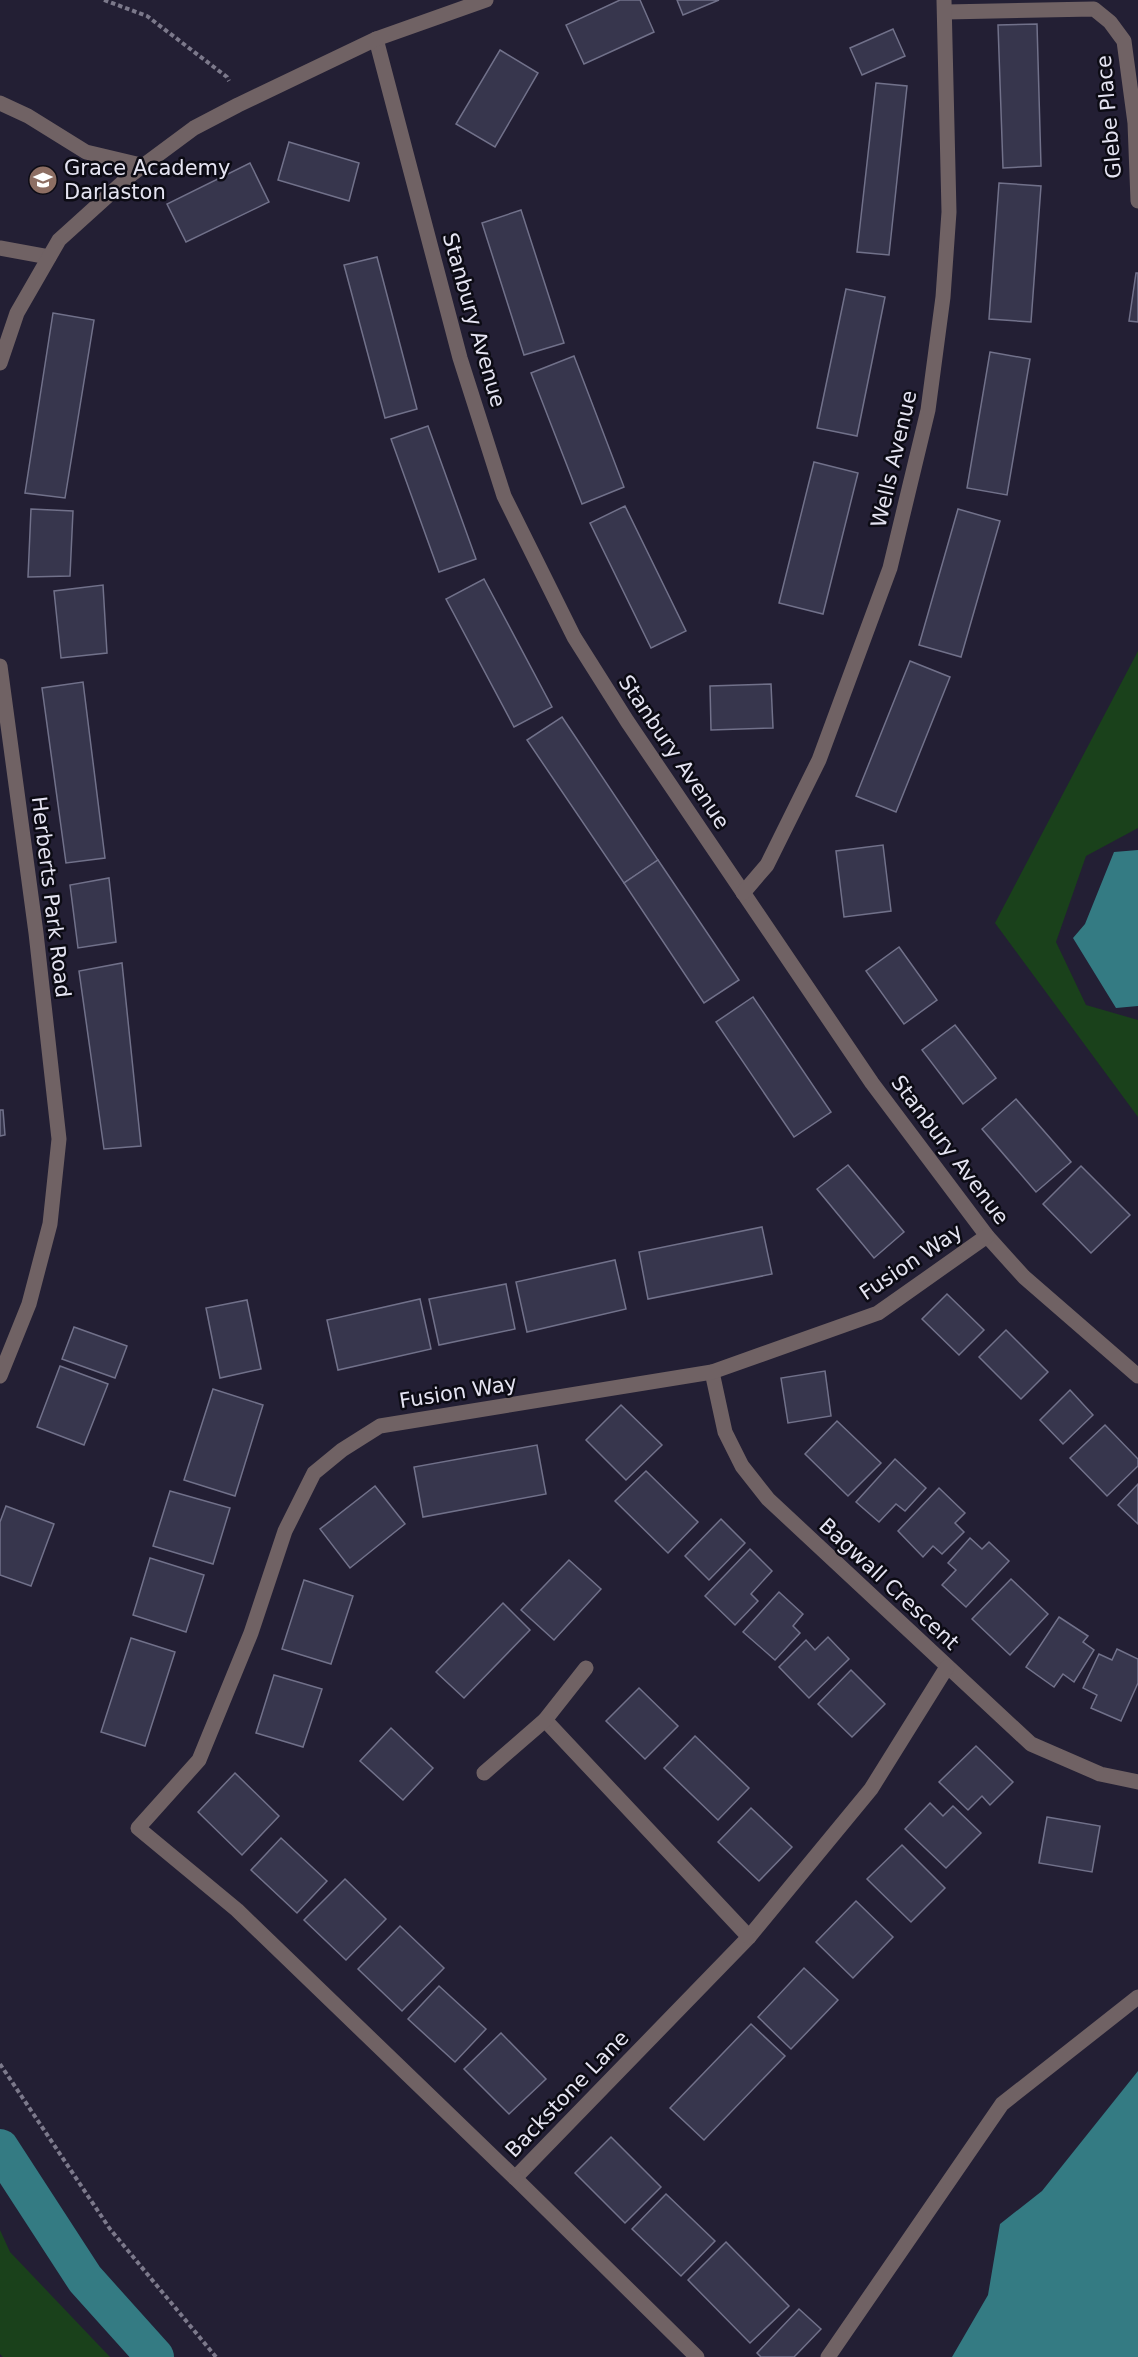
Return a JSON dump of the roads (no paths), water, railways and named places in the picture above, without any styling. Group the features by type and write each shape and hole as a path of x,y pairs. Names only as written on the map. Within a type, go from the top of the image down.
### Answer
{"street":[{"path":"0,363 16,313 59,240 88,211 194,128 376,39 486,0"},
{"name":"Glebe Place","path":"945,6 1094,9 1110,22 1124,42 1135,123 1138,201"},
{"name":"Wells Avenue","path":"743,893 767,865 819,760 890,568 928,410 943,297 949,212 945,6"},
{"name":"Stanbury Avenue","path":"376,39 460,358 504,496 574,637 627,721 872,1083 987,1236 1024,1277 1138,1376"},
{"path":"0,104 28,116 86,152 145,166"},
{"path":"0,248 49,257"},
{"name":"Herberts Park Road","path":"0,666 36,933 59,1139 47,1235 29,1304 0,1376"},
{"name":"Fusion Way","path":"138,1828 199,1760 251,1633 285,1531 314,1473 342,1450 380,1426 712,1372 878,1313 987,1236"},
{"name":"Bagwall Crescent","path":"712,1372 725,1432 742,1466 768,1499 1031,1744 1100,1774 1138,1782"},
{"name":"Backstone Lane","path":"138,1828 182,1861 237,1910 515,2178 750,1937 871,1789 947,1666"},
{"path":"484,1773 545,1720 586,1668"},
{"path":"545,1720 750,1937"},
{"path":"828,2357 1002,2104 1138,1997"},
{"path":"515,2178 697,2357"}],"waterway":[{"path":"0,2148 85,2279 155,2357"}],"place":[{"name":"Grace Academy Darlaston","path":"43,180"}]}
